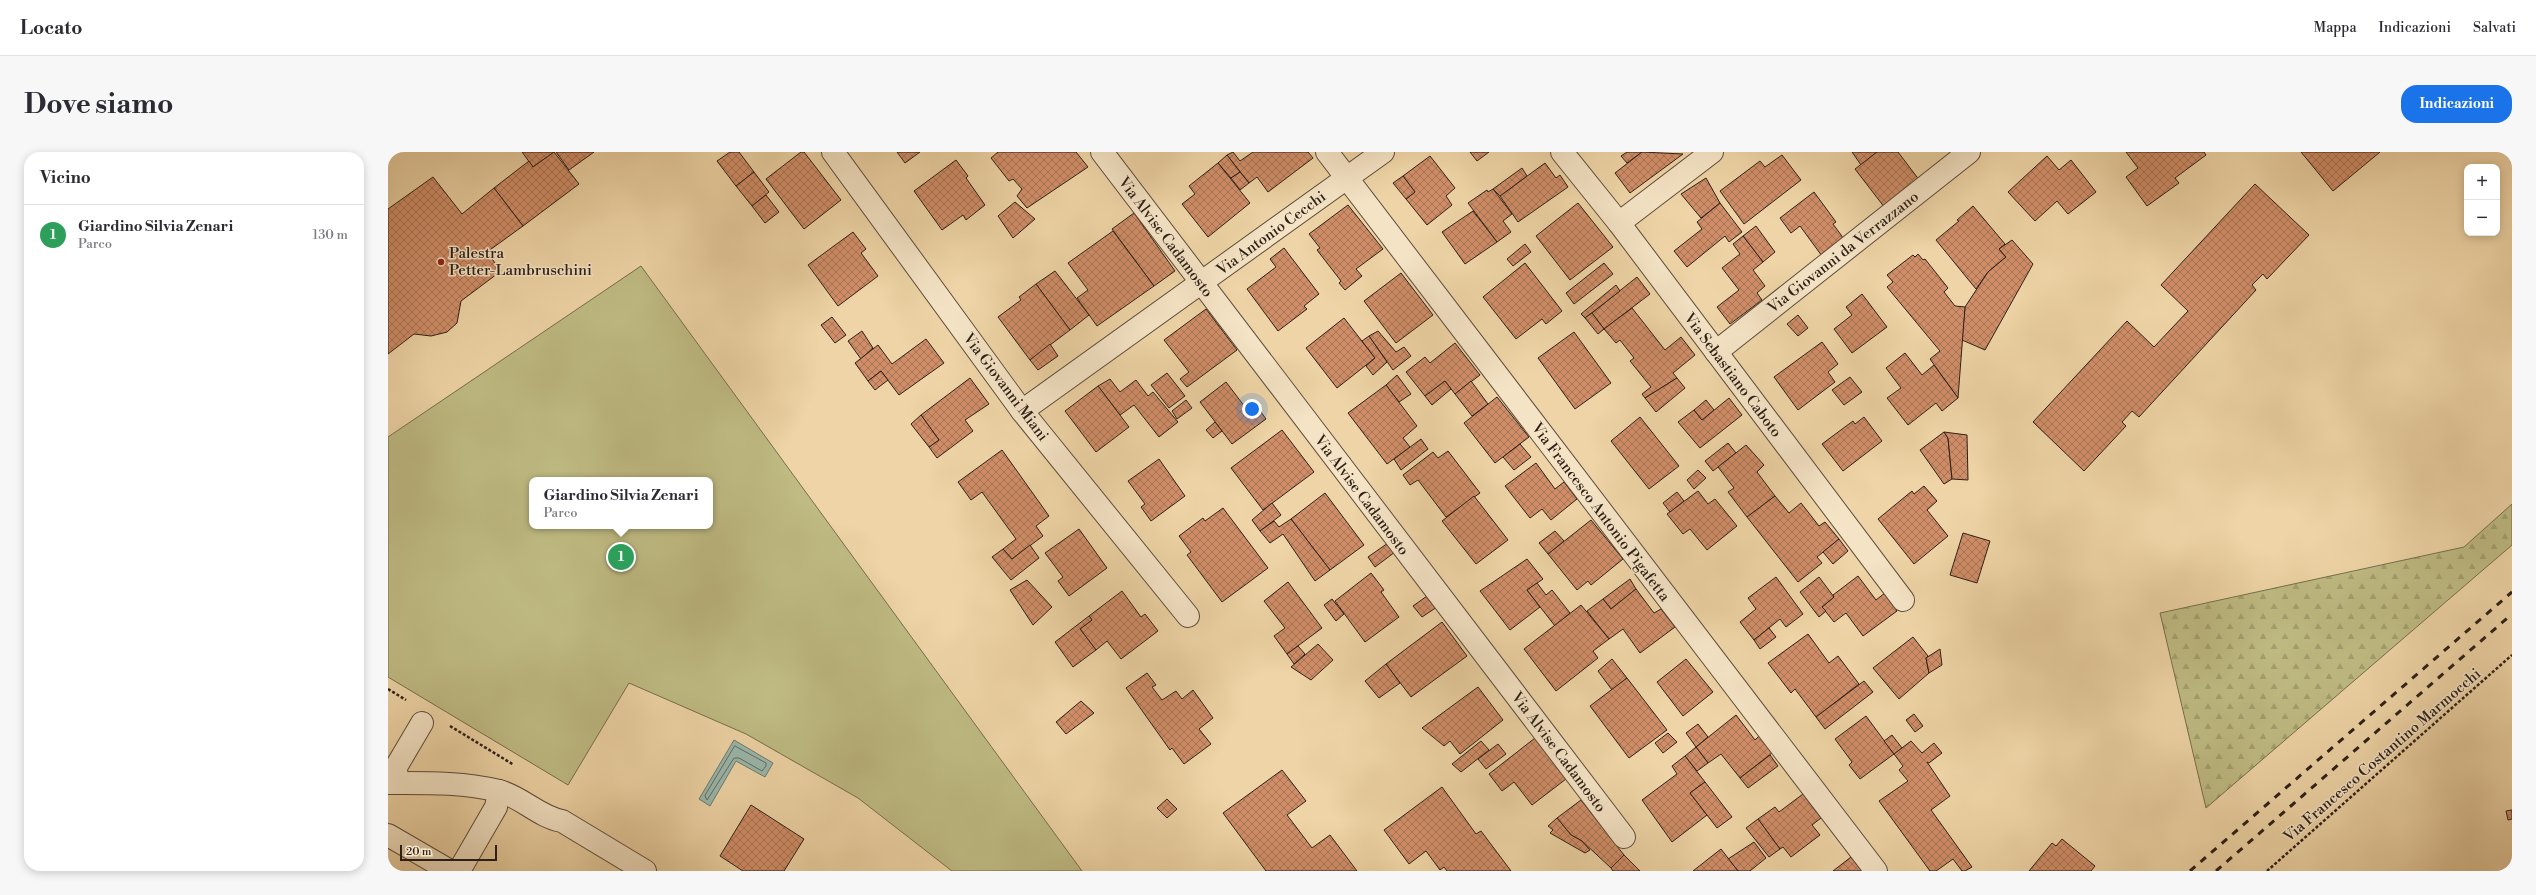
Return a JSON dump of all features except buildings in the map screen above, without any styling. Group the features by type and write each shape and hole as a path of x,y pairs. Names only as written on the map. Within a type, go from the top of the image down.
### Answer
{"street":[{"name":"Via Giovanni Miani","path":"833,152 1022,411 1188,616"},
{"name":"Via Alvise Cadamosto","path":"1102,152 1200,284 1624,837"},
{"name":"Via Francesco Antonio Pigafetta","path":"1327,152 1876,871"},
{"name":"Via Antonio Cecchi","path":"1022,411 1383,152"},
{"name":"Via Sebastiano Caboto","path":"1562,152 1619,223 1903,600"},
{"path":"1619,223 1712,152"},
{"name":"Via Giovanni da Verrazzano","path":"1716,352 1969,152"},
{"path":"422,723 396,768 392,783 449,783 499,791 552,819 562,822 645,871"},
{"path":"459,871 496,807 499,791"},
{"path":"388,835 450,871"}],"path":[{"name":"Via Francesco Costantino Marmocchi","path":"2267,871 2512,655"},
{"path":"388,689 408,700"},
{"path":"447,724 522,769"}],"green space":[{"path":"641,266 1082,871 952,871 858,798 746,734 629,683 568,785 388,677 388,437"},
{"path":"2512,504 2512,545 2206,808 2160,613 2464,547"}],"water":[{"path":"734,740 773,763 765,777 736,761 710,806 699,799"}],"railway":[{"path":"2190,871 2512,592"},
{"path":"2216,871 2512,614"}],"place":[{"name":"Palestra Petter-Lambruschini","path":"441,262"},
{"name":"Giardino Silvia Zenari","path":"621,557"}]}
